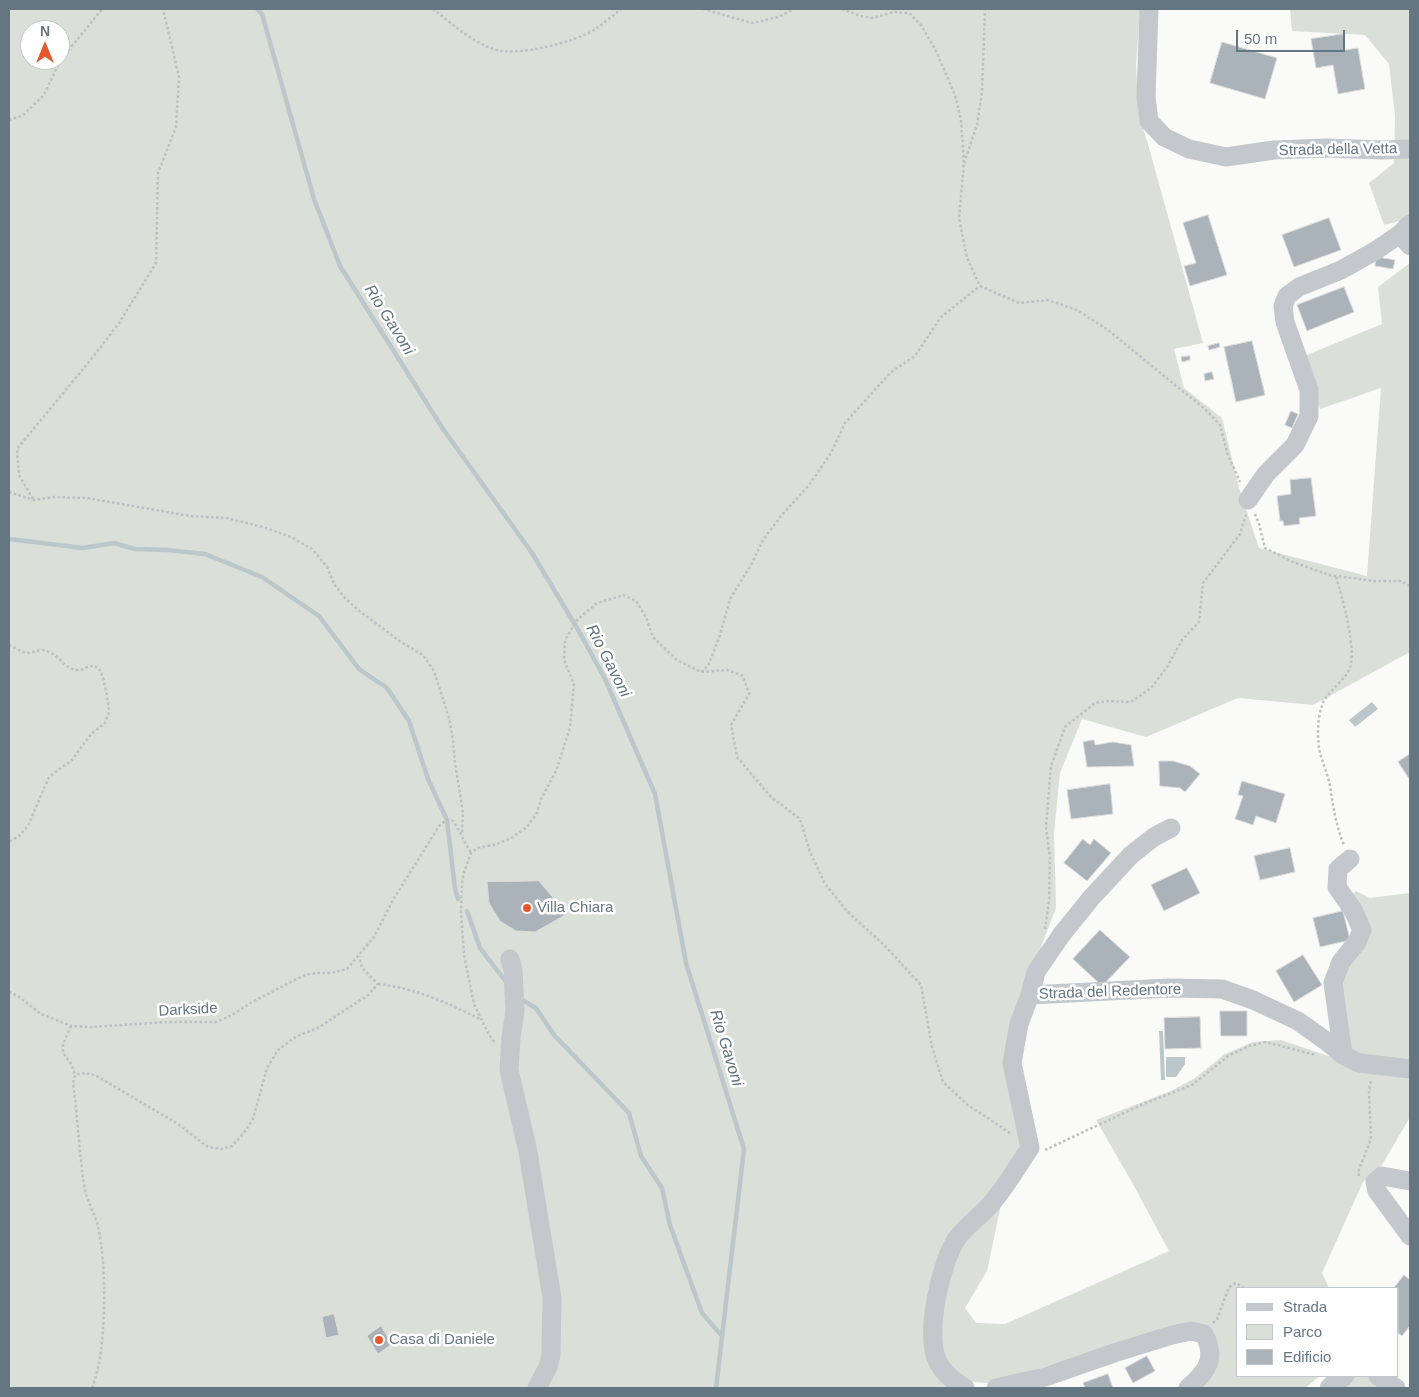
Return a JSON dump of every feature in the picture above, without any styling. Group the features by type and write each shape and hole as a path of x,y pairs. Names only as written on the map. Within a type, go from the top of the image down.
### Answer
{"street":[{"name":"Strada della Vetta","path":"1149,9 1146,97 1149,121 1164,137 1189,149 1226,157 1274,150 1318,148 1410,149"},
{"path":"1248,500 1266,474 1295,445 1309,416 1309,390 1285,322 1283,306 1287,296 1299,287 1350,265 1407,235"},
{"path":"1030,995 1036,972 1062,934 1092,897 1131,855 1154,837 1171,828"},
{"path":"1343,1055 1333,984 1341,962 1357,942 1362,930 1353,910 1337,887 1338,869 1350,859"},
{"path":"510,959 513,970 515,1011 510,1037 508,1070 528,1152 552,1298 551,1355 548,1366 537,1388"},
{"name":"Strada del Redentore","path":"1030,1148 1012,1063 1019,1024 1030,995 1170,988 1222,989 1254,1000 1298,1021 1326,1040 1343,1055 1359,1063 1410,1069"},
{"path":"965,1388 950,1378 937,1361 934,1344 933,1320 944,1264 958,1238 991,1204 1030,1148"},
{"path":"1410,1181 1382,1176 1374,1182 1377,1191 1410,1236"},
{"path":"996,1388 1045,1377 1114,1353 1191,1331 1204,1334 1210,1345 1210,1360 1203,1374 1188,1388"},
{"path":"1329,1388 1343,1377"},
{"path":"1380,1377 1396,1388"}],"path":[{"path":"9,120 22,116 44,95 60,61 102,9"},
{"path":"34,500 19,475 17,449 119,323 156,263 158,174 176,128 179,77 163,9"},
{"path":"433,9 471,38 499,50 530,50 567,42 592,31 621,9"},
{"path":"703,9 752,24 778,17 794,9"},
{"path":"842,9 860,16 873,18 893,12 909,13 921,25 936,51 955,95 961,120 964,164 959,218 967,258 980,286 1019,303 1048,300 1077,310 1108,330 1204,408 1220,425 1228,455 1260,524 1265,548 1293,562 1336,577 1374,581 1401,581 1410,586"},
{"path":"964,164 976,125 982,92 985,9"},
{"path":"701,672 708,666 725,621 730,599 763,540 781,516 809,485 831,453 844,423 891,372 915,356 941,317 980,286"},
{"path":"9,492 34,500 54,497 87,498 190,516 226,518 270,529 291,537 312,549 327,567 334,584 344,596 358,610 401,642 423,655 434,671 449,718 453,740 463,812 462,833 464,841 472,853"},
{"path":"1044,936 1049,901 1050,858 1046,827 1051,766 1065,727 1095,703 1106,700 1131,702 1151,688 1167,667 1182,640 1199,622 1204,583 1240,534 1246,518 1248,500"},
{"path":"1336,577 1346,612 1350,643 1350,668 1340,684 1323,702 1319,732 1320,750 1329,784 1332,808 1350,859"},
{"path":"508,1070 481,1019 471,990 462,938 462,883 467,861 478,848 497,844 513,837 527,827 537,813 541,799 556,771 570,728 574,684 564,660 564,640 577,620 598,603 624,595 636,601 646,617 653,637 677,660 701,672 727,670 743,676 749,694 731,725 737,757 771,797 800,819 810,852 825,884 847,910 886,947 921,985 932,1046 943,1082 968,1105 1030,1148 1040,1152 1143,1104 1192,1085 1228,1056 1249,1046 1266,1042 1320,1056"},
{"path":"9,646 25,653 34,652 39,649 44,650 57,656 67,668 77,670 91,666 99,668 104,681 109,712 105,723 90,734 72,760 49,777 28,826 20,836 9,842"},
{"name":"Darkside","path":"9,992 18,996 41,1014 71,1026 92,1027 167,1022 216,1022 232,1016 252,1002 305,975 331,973 347,969 374,936 393,900 439,826 447,820 453,821 462,833"},
{"path":"359,956 362,968 378,984 398,986 450,1004 481,1019"},
{"path":"75,1075 84,1072 95,1075 178,1124 208,1147 221,1149 232,1146 244,1133 252,1119 267,1068 278,1050 298,1036 318,1028 368,994 378,984"},
{"path":"71,1026 63,1044 63,1053 72,1065 75,1075 73,1083 82,1172 86,1194 98,1225 103,1261 104,1305 101,1352 92,1388"},
{"path":"1374,1182 1360,1177 1358,1172 1371,1139 1369,1091 1373,1071 1381,1069 1381,1066 1378,1064"},
{"path":"1204,1334 1217,1319 1228,1287 1236,1282 1243,1287"}],"green space":[{"path":"9,9 1140,9 1136,65 1139,116 1203,343 1174,349 1184,388 1222,418 1239,488 1259,548 1367,576 1381,388 1320,409 1302,357 1382,324 1378,287 1410,263 1410,652 1313,705 1238,698 1146,737 1082,719 1060,773 1054,833 1056,908 1019,1004 1022,1133 1020,1150 1001,1205 987,1271 965,1308 976,1323 1005,1324 1169,1251 1096,1120 1171,1091 1195,1078 1225,1054 1253,1042 1281,1040 1328,1056 1339,1057 1346,1048 1339,985 1362,943 1349,897 1356,891 1370,898 1410,893 1410,1117 1382,1165 1363,1182 1322,1273 1329,1287 1236,1287 1236,1377 1319,1377 1305,1388 1199,1388 1216,1340 1119,1343 1019,1375 988,1383 972,1382 971,1388 9,1388"},
{"path":"1290,9 1410,9 1410,225 1408,219 1384,225 1369,183 1394,163 1395,116 1389,64 1365,35 1292,31"},
{"path":"1353,1377 1373,1377 1390,1388 1333,1388 1340,1381"}],"shaded area":[{"path":"1372,702 1378,709 1355,727 1349,720"},
{"path":"1159,1031 1163,1031 1165,1080 1161,1080"},
{"path":"1166,1057 1185,1057 1185,1064 1176,1077 1166,1077"}],"building":[{"path":"1343,34 1345,50 1358,48 1365,89 1338,94 1333,65 1316,68 1311,39"},
{"path":"1222,42 1277,58 1265,99 1210,83"},
{"path":"1208,215 1227,275 1190,286 1184,266 1196,263 1183,223"},
{"path":"1329,218 1341,250 1294,267 1282,235"},
{"path":"1377,257 1395,260 1393,269 1375,266"},
{"path":"1344,287 1354,312 1307,331 1297,305"},
{"path":"1252,341 1265,395 1236,402 1224,347"},
{"path":"1219,343 1220,347 1209,350 1208,346"},
{"path":"1190,356 1190,360 1182,362 1181,357"},
{"path":"1212,372 1214,379 1205,381 1204,374"},
{"path":"1291,411 1298,414 1292,428 1285,425"},
{"path":"1311,478 1316,516 1299,518 1300,524 1284,526 1283,521 1280,521 1277,496 1291,494 1290,480"},
{"path":"1094,740 1095,745 1113,742 1131,745 1134,766 1087,767 1083,742"},
{"path":"1410,754 1410,780 1398,762"},
{"path":"1159,761 1173,761 1190,766 1200,774 1185,792 1180,788 1160,786"},
{"path":"1242,781 1285,794 1276,823 1256,816 1253,825 1235,819 1243,796 1238,795"},
{"path":"1110,784 1113,814 1071,819 1067,790"},
{"path":"1083,839 1090,845 1094,839 1111,853 1087,881 1064,863"},
{"path":"1290,848 1295,872 1260,880 1254,856"},
{"path":"1187,868 1200,893 1164,911 1151,885"},
{"name":"Villa Chiara","path":"539,881 567,914 535,932 516,931 500,921 489,903 487,882"},
{"path":"1343,911 1350,940 1320,947 1313,918"},
{"path":"1100,930 1130,957 1102,986 1073,959"},
{"path":"1303,955 1322,985 1294,1002 1276,971"},
{"path":"1220,1011 1247,1011 1247,1036 1221,1036"},
{"path":"1200,1017 1201,1048 1165,1049 1164,1018"},
{"path":"1404,1275 1410,1280 1410,1326 1402,1336 1399,1334 1399,1287 1395,1287"},
{"path":"334,1314 339,1335 326,1338 322,1317"},
{"name":"Casa di Daniele","path":"381,1326 392,1344 378,1354 367,1336"},
{"path":"1147,1356 1155,1371 1133,1383 1125,1368"},
{"path":"1108,1374 1113,1388 1085,1388 1083,1383"}],"waterway":[{"name":"Rio Gavoni","path":"257,9 262,14 314,199 340,266 443,429 532,553 580,633 605,679 655,794 686,963 744,1149 716,1388"},
{"path":"9,539 83,548 114,543 135,549 205,554 262,577 319,616 359,669 387,688 409,721 428,779 447,820 455,889 458,899"},
{"path":"467,911 480,948 507,983"},
{"path":"520,999 536,1008 554,1035 629,1113 641,1156 662,1188 670,1225 702,1313 722,1336"}],"place":[{"name":"Villa Chiara","path":"527,908"},
{"name":"Casa di Daniele","path":"379,1340"}]}
